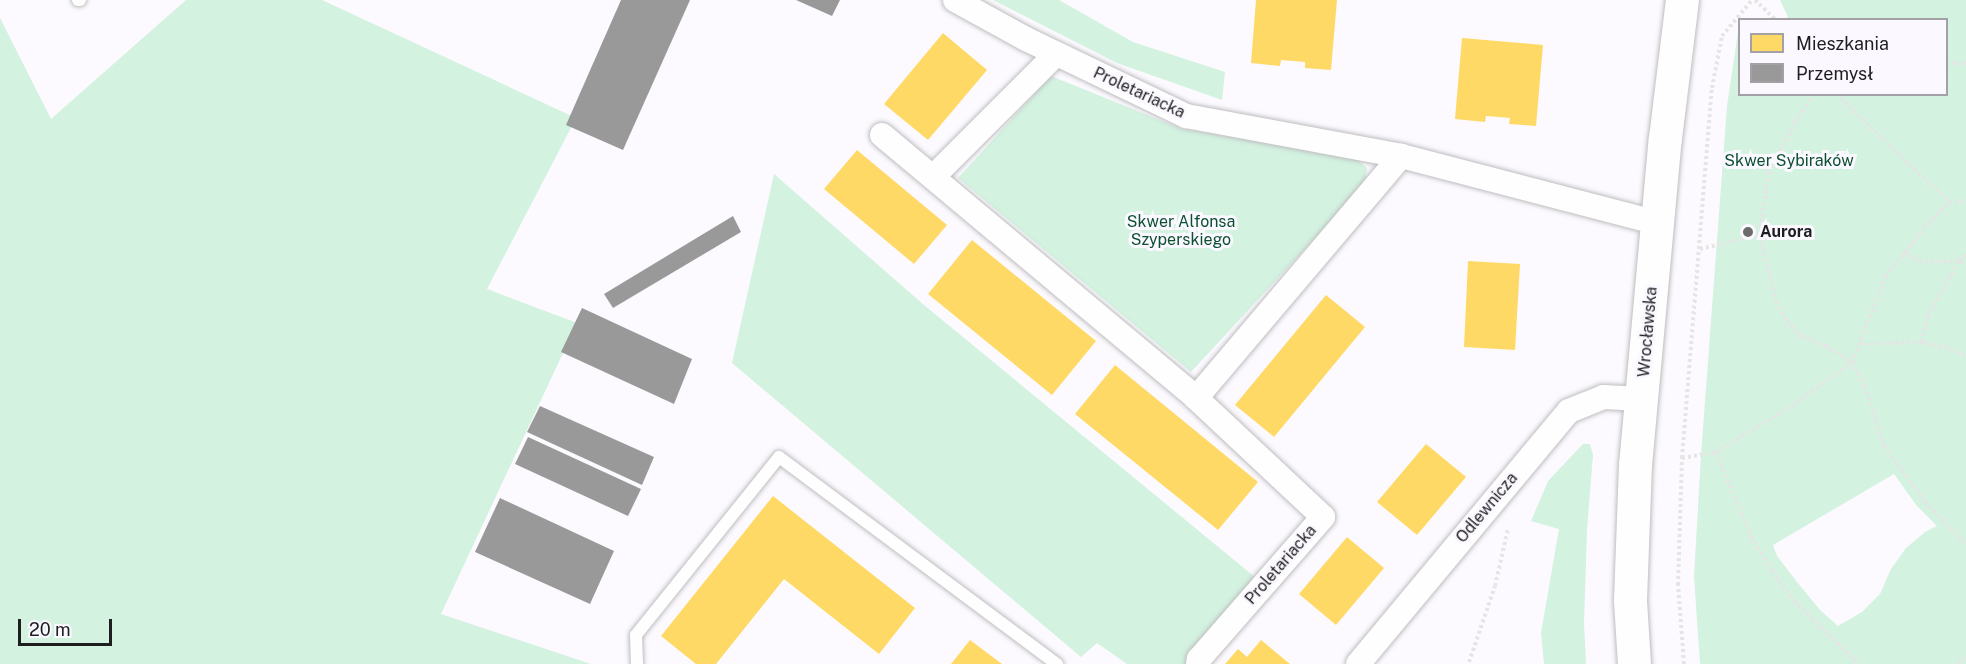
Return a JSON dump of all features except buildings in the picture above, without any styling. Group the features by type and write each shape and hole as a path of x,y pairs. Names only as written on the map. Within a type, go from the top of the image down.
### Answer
{"main road":[{"name":"Wrocławska","path":"1634,664 1630,600 1631,542 1665,138 1682,0"}],"street":[{"name":"Proletariacka","path":"955,0 1056,54 1186,116 1401,156 1658,223"},
{"path":"933,177 1056,54"},
{"name":"Proletariacka","path":"882,135 1196,398 1323,517 1199,659 1198,664"},
{"path":"1196,398 1401,156"},
{"name":"Odlewnicza","path":"1358,664 1569,411 1604,397 1642,399"}],"lane":[{"path":"637,664 636,635 779,457 1057,664"}],"path":[{"path":"1684,664 1678,585 1682,458 1710,99 1722,36 1754,0 1774,18"},
{"path":"1948,64 1966,63"},
{"path":"1813,96 1795,122 1769,172 1759,235 1776,301 1787,321 1801,336 1826,346 1852,362 1864,386 1884,446 1925,502 1966,544"},
{"path":"1838,96 1949,202"},
{"path":"1682,458 1716,453 1792,406 1852,362 1886,276 1903,253 1949,202 1966,201"},
{"path":"1700,249 1759,235"},
{"path":"1903,253 1919,261 1959,260 1966,262"},
{"path":"1921,342 1929,316 1959,260 1966,255"},
{"path":"1859,344 1921,342 1945,347 1966,356"},
{"path":"1716,453 1751,537 1772,571 1794,601 1859,664"},
{"path":"1469,662 1495,586 1511,520"},
{"path":"1958,664 1966,656"}],"green space":[{"path":"186,0 322,0 576,118 487,289 577,323 441,614 591,664 0,664 0,18 51,119"},
{"path":"993,0 1059,0 1133,42 1225,72 1222,100 1117,63"},
{"name":"Skwer Sybiraków","path":"1780,0 1966,0 1966,664 1700,664 1694,576 1701,455 1727,106 1738,32 1738,96 1948,96 1948,18 1786,18","holes":["1894,474 1917,506 1937,526 1925,532 1906,548 1891,569 1880,594 1862,612 1838,626 1820,610 1797,582 1777,556 1773,545"]},
{"name":"Skwer Alfonsa Szyperskiego","path":"1051,76 1182,129 1354,157 1367,168 1365,184 1191,372 958,178"},
{"path":"774,174 924,305 1256,578 1186,664 1127,664 1097,643 1081,657 732,363"},
{"path":"1583,444 1590,444 1593,455 1587,531 1584,623 1586,664 1544,664 1541,633 1559,529 1531,521 1548,481"}],"place":[{"name":"Aurora","path":"1748,232"}]}
